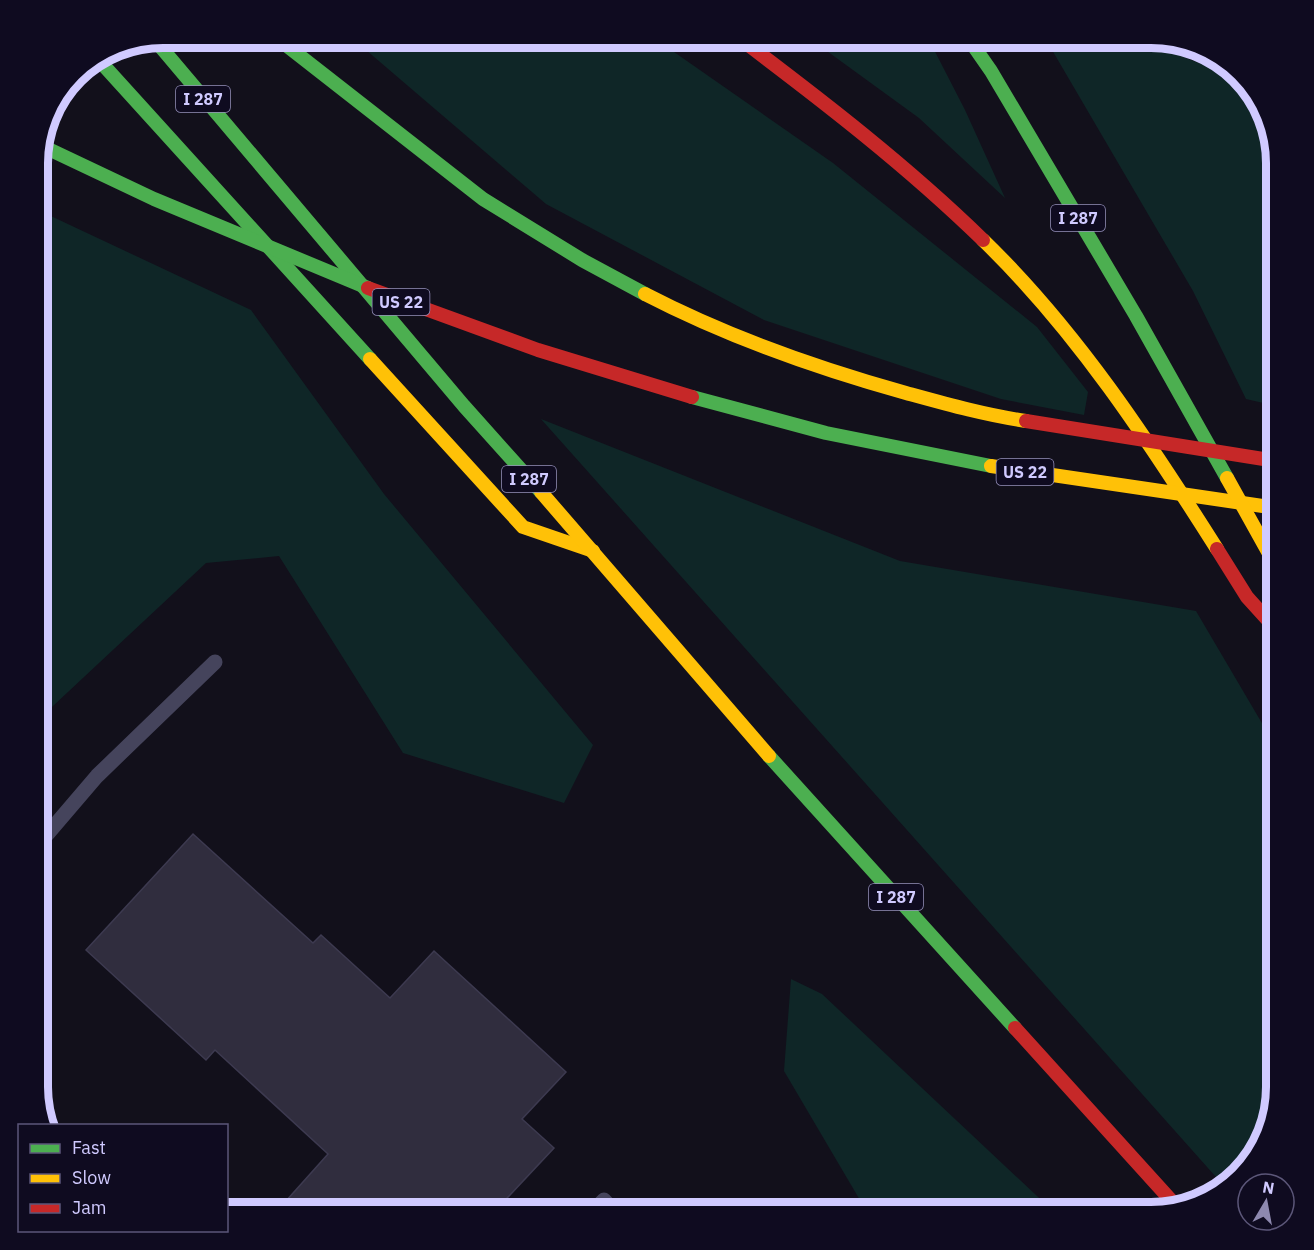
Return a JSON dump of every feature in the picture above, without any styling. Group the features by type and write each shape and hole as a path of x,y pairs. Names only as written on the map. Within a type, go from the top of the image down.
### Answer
{"highway":[{"name":"I 287","path":"161,48 252,159 779,767 1171,1200"},
{"path":"290,48 483,199 582,260 665,304 758,345 829,372 986,415 1266,459"},
{"path":"752,48 852,123 943,201 1023,279 1090,362 1171,476 1247,597 1266,618"},
{"name":"I 287","path":"975,48 991,71 1163,366 1266,548"},
{"path":"103,65 522,527 594,552"},
{"name":"US 22","path":"49,149 172,207 333,276 465,325 660,387 851,439 1103,485 1266,507"}],"lane":[{"path":"48,833 97,776 215,662"}],"green space":[{"path":"364,48 668,48 833,163 1037,327 1088,392 1084,415 1001,399 764,320 546,204"},
{"path":"823,48 933,48 965,110 1005,198 919,118"},
{"path":"1051,48 1162,49 1220,71 1247,99 1260,126 1266,156 1266,404 1246,399 1193,291"},
{"path":"48,215 251,310 384,494 593,745 564,803 403,753 279,556 206,563 48,711"},
{"path":"541,419 900,561 1196,611 1266,730 1265,1102 1260,1124 1251,1144 1219,1180"},
{"path":"791,979 822,994 1043,1202 861,1202 784,1071"}],"building":[{"path":"193,834 313,943 321,935 390,998 434,951 566,1072 522,1119 554,1148 503,1202 379,1202 376,1199 373,1202 287,1202 328,1154 215,1050 206,1060 86,950"}],"traffic: fast":[{"path":"162,48 464,406 541,492"},
{"path":"290,48 483,199 582,260 645,294"},
{"path":"975,48 991,71 1136,316 1227,478"},
{"path":"103,65 370,359"},
{"path":"49,149 154,199 368,288"},
{"path":"692,397 826,433 991,466"},
{"path":"769,756 1015,1028"}],"traffic: slow":[{"path":"983,240 1049,311 1109,387 1217,549"},
{"path":"645,294 740,338 806,362 936,401 1026,421"},
{"path":"370,359 523,527 593,551"},
{"path":"991,466 1266,507"},
{"path":"1227,478 1266,548"},
{"path":"541,492 769,756"}],"traffic: jam":[{"path":"752,48 895,160 983,240"},
{"path":"368,288 538,350 692,397"},
{"path":"1026,421 1266,459"},
{"path":"1217,549 1247,597 1266,618"},
{"path":"1015,1028 1171,1200"}]}
